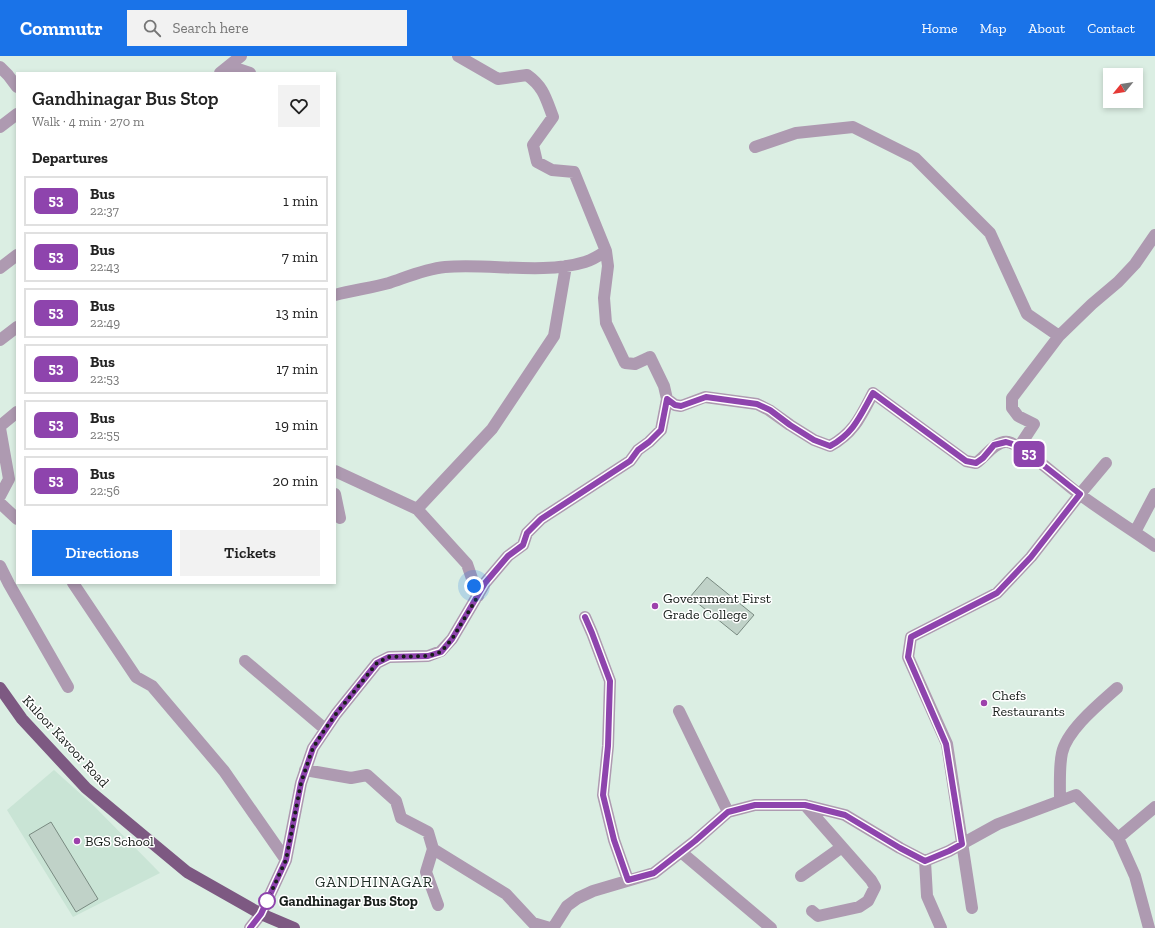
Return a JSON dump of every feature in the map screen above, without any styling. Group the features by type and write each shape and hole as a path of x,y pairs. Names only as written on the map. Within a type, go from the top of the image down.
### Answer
{"main road":[{"name":"Kuloor Kavoor Road","path":"0,688 22,719 86,788 187,872 261,914 294,928"}],"street":[{"path":"224,69 241,56"},
{"path":"250,928 261,914 286,860 301,783 313,748 336,714 377,663 389,657 428,656 441,652 452,639 485,583 508,556 523,545 527,533 541,519 630,461 638,450 661,430 667,399 664,386 650,357 635,364 625,363 606,323 604,298 608,266 606,251 574,172 552,170 537,162 532,145 553,117 543,93 537,83 527,76 498,79 458,56"},
{"path":"0,67 16,86"},
{"path":"224,69 244,72"},
{"path":"0,127 16,115"},
{"path":"754,147 796,133 853,126 915,158 990,233 1027,314 1059,336"},
{"path":"1019,446 1034,424 1018,416 1012,408 1012,398 1059,336 1092,304 1118,282 1135,264 1155,235"},
{"path":"336,295 387,283 444,267 566,266 586,262 606,251"},
{"path":"0,268 16,256"},
{"path":"417,509 492,429 554,336 566,266"},
{"path":"0,340 16,328"},
{"path":"667,399 675,405 681,406 706,397 757,404 770,410 814,440 830,446 842,440 854,427 873,393 966,461 976,463 983,458 994,445 1006,442 1019,446 1080,494 1155,546"},
{"path":"0,496 9,479 0,427 16,413"},
{"path":"972,908 946,744 908,657 911,637 997,593 1031,557 1106,463"},
{"path":"336,471 417,509 467,564 478,596"},
{"path":"1135,532 1155,494"},
{"path":"336,499 340,518"},
{"path":"0,503 16,518"},
{"path":"1,572 68,687"},
{"path":"73,584 136,677 152,686 224,771 286,860"},
{"path":"585,617 610,681 608,746 603,795 614,840 628,880"},
{"path":"245,661 325,729"},
{"path":"1060,800 1062,754 1067,740 1090,712 1117,688"},
{"path":"679,711 728,812"},
{"path":"305,770 351,778 367,774 396,801 401,818 428,832 433,849 426,872 438,905"},
{"path":"925,861 949,851 998,824 1076,795 1118,838 1135,876 1149,928"},
{"path":"553,928 566,906 578,898 593,891 654,873 728,812 755,805 805,805 845,815 925,861"},
{"path":"805,805 871,880 875,888 868,901 852,909 818,916 812,911"},
{"path":"1118,838 1155,807"},
{"path":"801,876 842,847"},
{"path":"433,849 506,894 533,923 550,928"},
{"path":"681,852 771,928"},
{"path":"925,861 927,896 942,928"}],"shaded area":[{"name":"BGS School","path":"54,770 93,805 160,873 73,917 7,810"}],"building":[{"path":"707,577 754,615 737,635 690,597"},
{"path":"51,822 98,899 76,912 29,835"}],"bus line":[{"name":"53","path":"250,928 261,914 286,860 301,783 313,748 336,714 362,680 377,663 389,657 428,656 441,652 452,639 485,583 508,556 523,545 527,533 541,519 630,461 638,450 661,430 667,399 675,405 681,406 706,397 757,404 770,410 814,440 830,446 842,440 854,427 873,393 966,461 976,463 983,458 994,445 1006,442 1019,446 1080,494 1031,557 997,593 911,637 908,657 946,744 962,844 925,861 845,815 805,805 755,805 728,812 695,841 654,873 628,880 614,840 603,795 608,746 610,681 585,617"}],"place":[{"name":"Government First Grade College","path":"655,606"},
{"name":"Chefs Restaurants","path":"984,703"},
{"name":"BGS School","path":"77,841"},
{"name":"Gandhinagar Bus Stop","path":"267,901"}],"district":[{"name":"GANDHINAGAR","path":"374,882"}],"route":[{"path":"267,901 286,860 301,783 313,748 336,714 377,663 389,657 428,656 441,652 452,639 478,596 474,586"}]}
